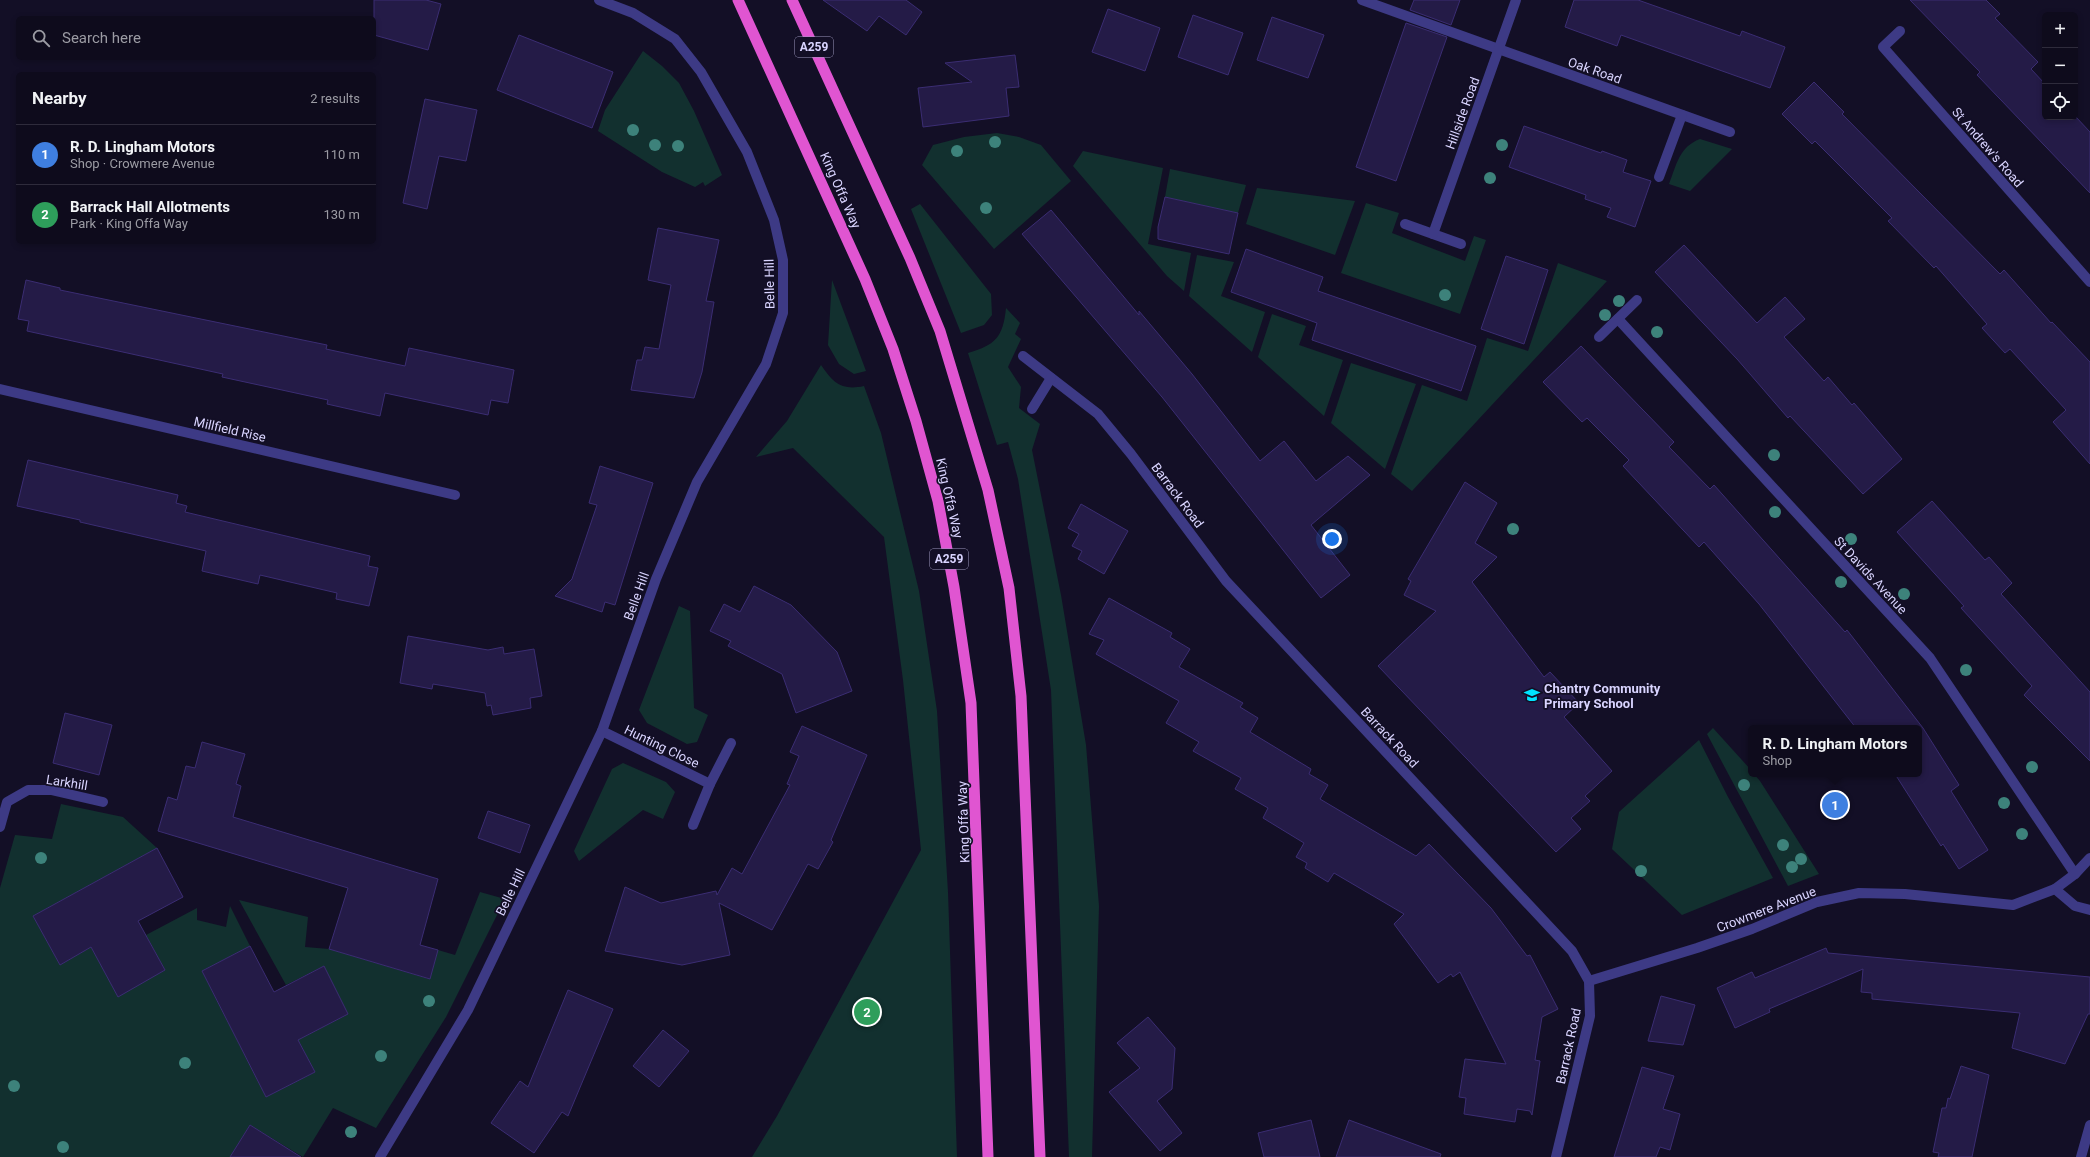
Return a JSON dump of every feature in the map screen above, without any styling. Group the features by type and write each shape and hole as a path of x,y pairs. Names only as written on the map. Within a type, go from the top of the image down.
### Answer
{"highway":[{"name":"King Offa Way","path":"738,0 865,279 893,349 916,421 938,501 954,587 971,704 988,1157"},
{"name":"A259","path":"792,0 910,258 940,331 988,490 1003,558 1009,588 1021,696 1040,1157"}],"street":[{"name":"Belle Hill","path":"380,1157 468,1010 602,732 656,579 697,482 766,364 783,313 783,260 774,220 747,152 702,72 675,39 634,13 599,0"},
{"name":"Oak Road","path":"1362,0 1730,132"},
{"name":"Hillside Road","path":"1433,234 1516,0"},
{"name":"St Andrew's Road","path":"1900,31 1883,47 2090,282"},
{"path":"1659,177 1682,115"},
{"path":"1404,224 1461,244"},
{"path":"1599,337 1637,300"},
{"name":"St Davids Avenue","path":"1618,319 1930,658 2075,874"},
{"name":"Barrack Road","path":"1023,356 1098,414 1131,454 1226,581 1572,951 1589,981 1590,1016 1556,1157"},
{"path":"1032,409 1051,378"},
{"name":"Millfield Rise","path":"0,389 455,495"},
{"name":"Hunting Close","path":"602,732 710,784"},
{"path":"693,825 710,784 731,743"},
{"name":"Larkhill","path":"0,827 7,802 28,790 51,790 103,802"},
{"name":"Crowmere Avenue","path":"1589,981 1697,948 1752,929 1817,902 1859,893 1905,894 2013,905 2055,889 2075,874 2090,858"},
{"path":"2055,889 2075,906 2090,910"},
{"path":"2081,1157 2090,1125"}],"green space":[{"path":"643,51 662,66 679,83 694,111 722,175 705,186 703,182 695,187 662,172 598,131 605,110"},
{"path":"997,133 1019,137 1041,145 1071,181 994,249 922,165 933,145 964,137"},
{"path":"1700,139 1732,149 1690,191 1669,184 1683,151 1693,142"},
{"path":"1083,151 1163,168 1148,244 1191,253 1184,291 1167,276 1073,166"},
{"path":"1170,169 1246,185 1238,213 1165,197"},
{"path":"1257,188 1355,201 1335,255 1246,224"},
{"path":"1366,203 1399,213 1392,233 1465,261 1474,236 1486,240 1460,314 1341,273"},
{"path":"920,204 991,294 992,315 984,325 961,333 911,209"},
{"path":"1197,255 1234,262 1221,296 1265,312 1252,352 1189,296"},
{"path":"1558,263 1607,281 1412,491 1391,474 1422,385 1467,401 1487,338 1528,351"},
{"path":"832,280 866,371 854,374 839,364 828,345"},
{"path":"1006,308 1020,323 1015,334 1021,339 1008,367 1021,387 1019,408 1040,424 1032,450 1061,595 1086,745 1099,906 1092,1157 1069,1157 1051,690 1018,479 1008,442 997,445 968,353 985,347 996,339 1003,327"},
{"path":"1272,314 1306,326 1299,345 1343,360 1324,416 1258,357"},
{"path":"1351,363 1416,384 1385,469 1331,423"},
{"path":"821,365 830,377 839,384 850,387 864,386 881,433 919,591 937,711 948,892 957,1157 752,1157 777,1116 921,850 903,680 884,537 793,448 756,457 787,421"},
{"path":"679,606 690,611 694,708 708,715 697,742 687,744 647,723 639,710"},
{"path":"1713,728 1748,767 1748,777 1757,777 1760,781 1819,874 1788,886 1707,734"},
{"path":"1699,740 1728,797 1773,878 1682,915 1612,849 1619,812"},
{"path":"623,763 666,782 675,792 663,819 643,810 579,861 574,851 612,769"},
{"path":"61,804 123,817 157,848 33,916 60,965 91,947 118,996 165,970 146,935 197,908 197,920 226,927 230,906 250,946 202,971 266,1097 315,1072 298,1040 348,1014 324,966 286,985 239,900 308,917 305,947 329,949 429,979 438,950 455,955 480,892 505,899 446,1017 376,1128 333,1108 303,1157 250,1125 230,1157 0,1157 0,888 15,835 52,839"}],"building":[{"path":"374,0 426,0 441,4 428,50 376,36 376,16 374,16"},
{"path":"823,0 906,0 922,12 906,35 879,16 867,31"},
{"path":"1414,0 1460,0 1451,25 1410,10"},
{"path":"1574,0 1638,0 1740,36 1742,31 1785,47 1770,88 1621,35 1617,46 1565,27"},
{"path":"1910,0 1986,0 2000,14 1995,18 2038,62 2031,69 2042,81 2042,120 2078,119 2090,132 2090,193 1977,75 1980,72"},
{"path":"1108,9 1160,28 1145,71 1092,52"},
{"path":"1193,15 1243,33 1228,75 1178,57"},
{"path":"1272,17 1324,35 1308,78 1257,60"},
{"path":"1406,23 1447,37 1396,181 1356,167"},
{"path":"519,35 613,72 592,128 497,90"},
{"path":"1015,55 1019,87 1006,88 1009,116 923,127 918,88 972,82 945,63"},
{"path":"1814,82 1844,112 1842,114 2000,274 2004,270 2051,323 2052,322 2090,362 2090,464 2053,422 2066,410 2010,349 2005,353 1982,328 1987,324 1936,266 1934,268 1888,221 1892,218 1815,141 1812,144 1782,114"},
{"path":"425,99 477,110 466,161 439,156 427,209 403,203"},
{"path":"1524,126 1601,153 1602,151 1627,160 1623,172 1651,181 1635,227 1607,217 1611,208 1585,199 1586,195 1509,167"},
{"path":"1165,197 1238,213 1229,254 1158,239 1158,227"},
{"path":"1051,210 1139,315 1139,311 1192,374 1260,461 1284,441 1316,481 1348,456 1370,475 1311,525 1350,575 1321,598 1162,397 1022,234"},
{"path":"658,228 719,240 706,301 714,302 702,372 694,398 631,390 637,360 642,360 645,347 659,349 671,285 648,280"},
{"path":"1684,245 1757,323 1785,297 1805,319 1784,337 1824,381 1828,377 1852,405 1854,403 1902,459 1863,494 1790,416 1788,418 1737,359 1655,272"},
{"path":"1246,249 1323,277 1318,291 1476,346 1461,391 1312,340 1317,323 1231,292"},
{"path":"1506,256 1548,270 1524,344 1481,329"},
{"path":"26,280 60,288 60,290 327,345 326,349 405,366 409,348 514,370 508,403 491,400 488,415 385,393 380,416 327,404 328,400 222,377 223,374 27,331 29,321 18,319"},
{"path":"1581,346 1674,442 1669,447 1710,489 1714,485 1845,632 1847,630 1921,725 1854,725 1759,604 1704,542 1699,547 1623,466 1629,460 1587,418 1582,422 1543,382"},
{"path":"28,460 178,495 176,503 187,506 185,512 370,556 368,566 378,568 369,606 336,599 337,593 260,575 258,584 202,571 206,551 17,506"},
{"path":"600,466 653,483 615,605 605,602 602,612 555,596 572,579 597,505 589,503"},
{"path":"1465,482 1497,503 1475,543 1497,557 1472,582 1544,677 1550,672 1579,703 1564,717 1612,771 1585,796 1590,801 1571,818 1581,829 1556,852 1378,666 1436,611 1404,595 1411,581 1408,579"},
{"path":"1932,501 1985,560 1989,557 2012,583 2001,594 2090,692 2090,761 2024,695 2032,686 1961,608 1964,606 1897,532"},
{"path":"1081,504 1128,531 1104,574 1078,559 1082,551 1072,546 1079,534 1068,528"},
{"path":"754,586 791,605 837,652 852,691 796,713 782,674 728,646 731,641 710,631 724,604 740,612"},
{"path":"1109,598 1172,633 1170,637 1190,649 1179,667 1243,703 1240,707 1258,718 1250,732 1311,769 1309,774 1328,785 1320,799 1416,856 1429,844 1491,908 1527,956 1530,955 1558,1009 1542,1017 1535,1060 1540,1061 1532,1115 1530,1111 1517,1109 1515,1122 1464,1114 1466,1098 1459,1097 1465,1059 1506,1064 1460,972 1453,977 1451,974 1438,983 1394,924 1404,914 1334,873 1328,882 1305,868 1307,863 1296,857 1304,843 1263,818 1268,808 1235,789 1241,778 1193,751 1199,742 1166,723 1179,701 1096,654 1104,640 1089,634"},
{"path":"408,636 488,650 503,647 504,654 534,649 542,696 530,698 531,708 493,715 491,705 487,706 485,693 433,684 432,689 400,683"},
{"path":"65,713 112,725 99,775 53,763"},
{"path":"802,726 867,755 831,840 833,842 818,869 808,864 772,930 719,903 730,955 682,965 605,951 625,887 661,903 716,891 717,895 732,868 742,874 790,785 787,784 799,756 790,752"},
{"path":"1922,727 1959,785 1951,791 1988,850 1959,869 1943,844 1941,846 1897,777 1922,777"},
{"path":"202,742 245,754 236,784 241,786 233,817 438,879 420,945 438,950 430,979 329,949 348,888 158,831 168,797 177,800 186,766 195,768"},
{"path":"488,811 530,825 520,853 478,838"},
{"path":"157,848 183,897 138,921 165,970 118,997 91,947 60,965 33,916"},
{"path":"250,946 274,992 324,966 348,1014 298,1040 315,1072 266,1097 202,971"},
{"path":"1826,948 1828,953 2090,977 2090,1014 2088,1014 2065,1064 2012,1048 2020,1013 1872,999 1872,993 1861,992 1863,969 1769,1009 1770,1012 1735,1028 1717,988 1752,972 1755,978"},
{"path":"568,990 613,1009 568,1116 562,1112 534,1153 491,1123 520,1081 528,1087"},
{"path":"1661,996 1695,1005 1683,1045 1648,1041"},
{"path":"1148,1017 1175,1048 1172,1089 1157,1101 1182,1133 1160,1151 1109,1092 1140,1068 1117,1043"},
{"path":"663,1030 689,1051 659,1087 633,1066"},
{"path":"1961,1066 1989,1075 1972,1157 1938,1157 1939,1153 1933,1152 1942,1108 1946,1108 1948,1098 1950,1099"},
{"path":"1642,1067 1674,1076 1663,1109 1680,1114 1670,1150 1660,1147 1656,1157 1614,1157"},
{"path":"1311,1120 1320,1157 1264,1157 1258,1133"},
{"path":"1349,1120 1441,1154 1440,1157 1336,1157"},
{"path":"250,1125 301,1157 230,1157"}],"place":[{"name":"Chantry Community Primary School","path":"1532,695"},
{"name":"R. D. Lingham Motors","path":"1835,805"},
{"name":"Barrack Hall Allotments","path":"867,1012"}]}
